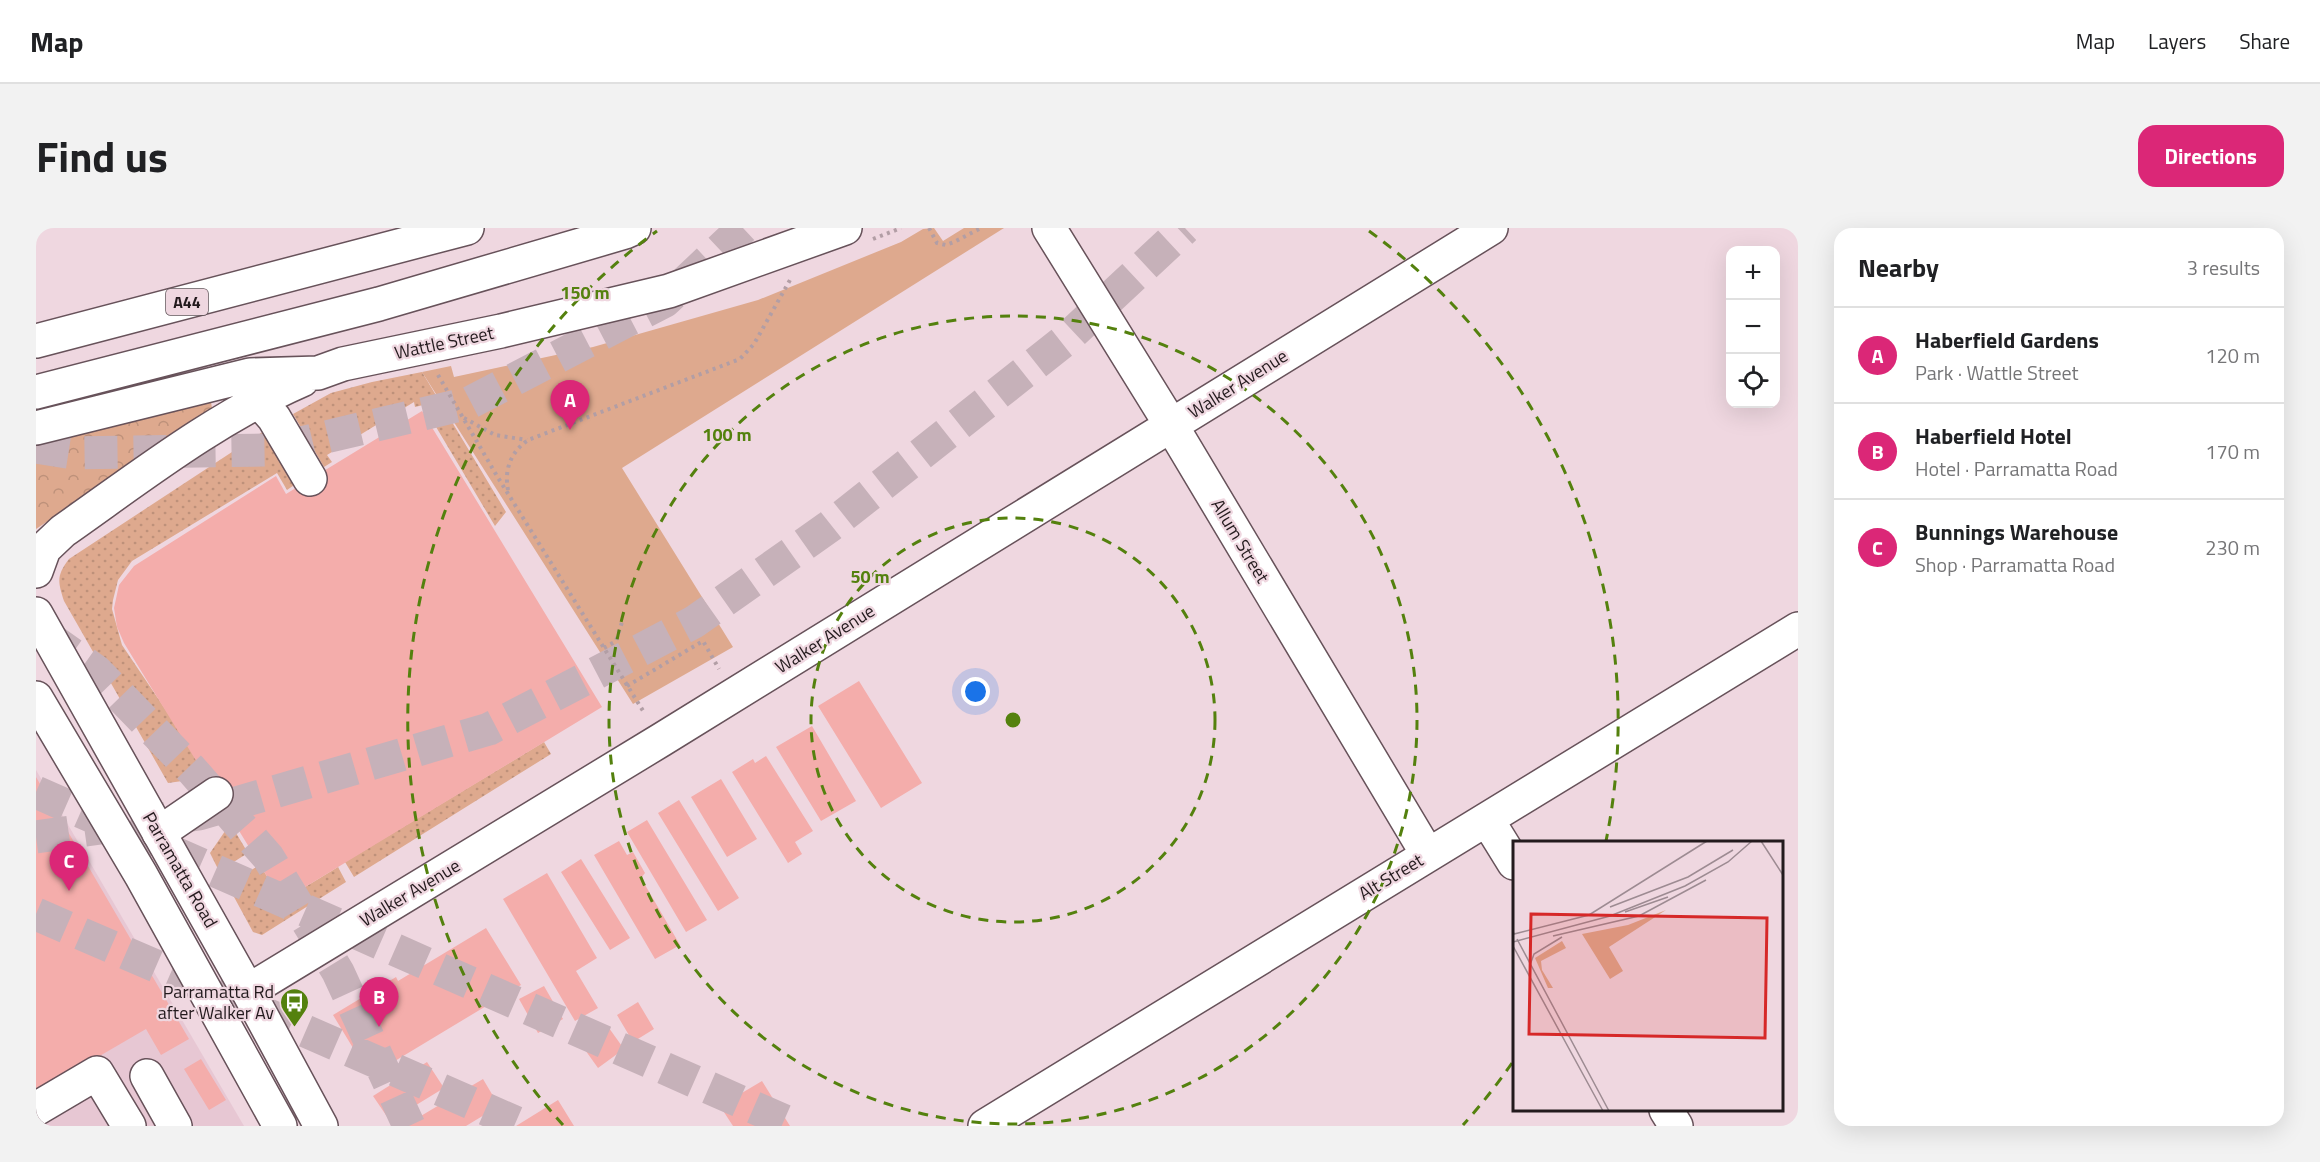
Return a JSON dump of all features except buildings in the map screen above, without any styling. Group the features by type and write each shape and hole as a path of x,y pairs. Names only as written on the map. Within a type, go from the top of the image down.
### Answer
{"main road":[{"name":"A44","path":"36,341 467,228"},
{"name":"Allum Street","path":"1049,228 1171,425 1428,855"},
{"name":"Walker Avenue","path":"248,991 661,741 1491,228"},
{"path":"36,392 379,304 633,230"},
{"name":"Wattle Street","path":"36,428 250,375 318,373 343,364 501,331 669,291 857,234"},
{"path":"36,571 44,549 63,531 221,420 276,390 318,373"},
{"path":"258,400 285,436 310,479"},
{"path":"221,420 265,423 285,436"},
{"name":"Parramatta Road","path":"36,614 248,991 321,1126"},
{"name":"Alt Street","path":"985,1126 1798,629"},
{"name":"Parramatta Road","path":"36,698 141,875 280,1126"},
{"path":"159,833 216,794"},
{"path":"1488,820 1513,860"},
{"path":"36,1109 98,1073 129,1126"},
{"path":"147,1076 174,1126"},
{"path":"1667,1111 1676,1126"}],"path":[{"path":"857,234 900,228"},
{"path":"929,228 937,243 946,245 981,228"},
{"path":"508,492 506,482 510,459 516,448 528,440 740,359 754,344 791,278"},
{"path":"437,374 661,741"},
{"path":"460,415 470,423 495,435 528,440"},
{"path":"604,648 616,641 622,622"},
{"path":"627,686 703,641 735,695"}],"shaded area":[{"path":"36,770 244,1126 36,1126"}],"green space":[{"path":"934,228 943,241 964,228 1004,228 622,468 733,647 633,704 422,372 451,366 454,377 593,347 758,300 901,242 923,229"},
{"path":"422,372 506,512 495,526 423,405 415,407 414,402 327,455 332,462 324,467 293,414 331,393"},
{"path":"211,402 212,408 200,420 36,529 36,438 181,405"},
{"path":"267,429 300,481 287,490 277,473 132,561 118,580 112,609 122,645 211,777 168,783 64,601 60,575 69,559"},
{"path":"544,742 551,754 354,877 345,862"},
{"path":"232,821 248,853 219,871 210,853"},
{"path":"260,865 282,901 338,867 346,882 262,935 253,932 227,884"}],"tunnel":[{"path":"36,447 74,453 271,450 469,403 665,301 743,228"},
{"path":"36,837 199,814 489,729 694,622 830,526 1064,341 1185,228"},
{"path":"45,635 96,671 191,769 268,857 338,972 409,1126"},
{"path":"36,792 796,1126"},
{"path":"36,914 524,1126"}],"place":[{"name":"Haberfield Gardens","path":"570,430"},
{"name":"Bunnings Warehouse","path":"69,891"},
{"name":"Haberfield Hotel","path":"379,1027"},
{"name":"Parramatta Rd after Walker Av","path":"295,1028"}]}
